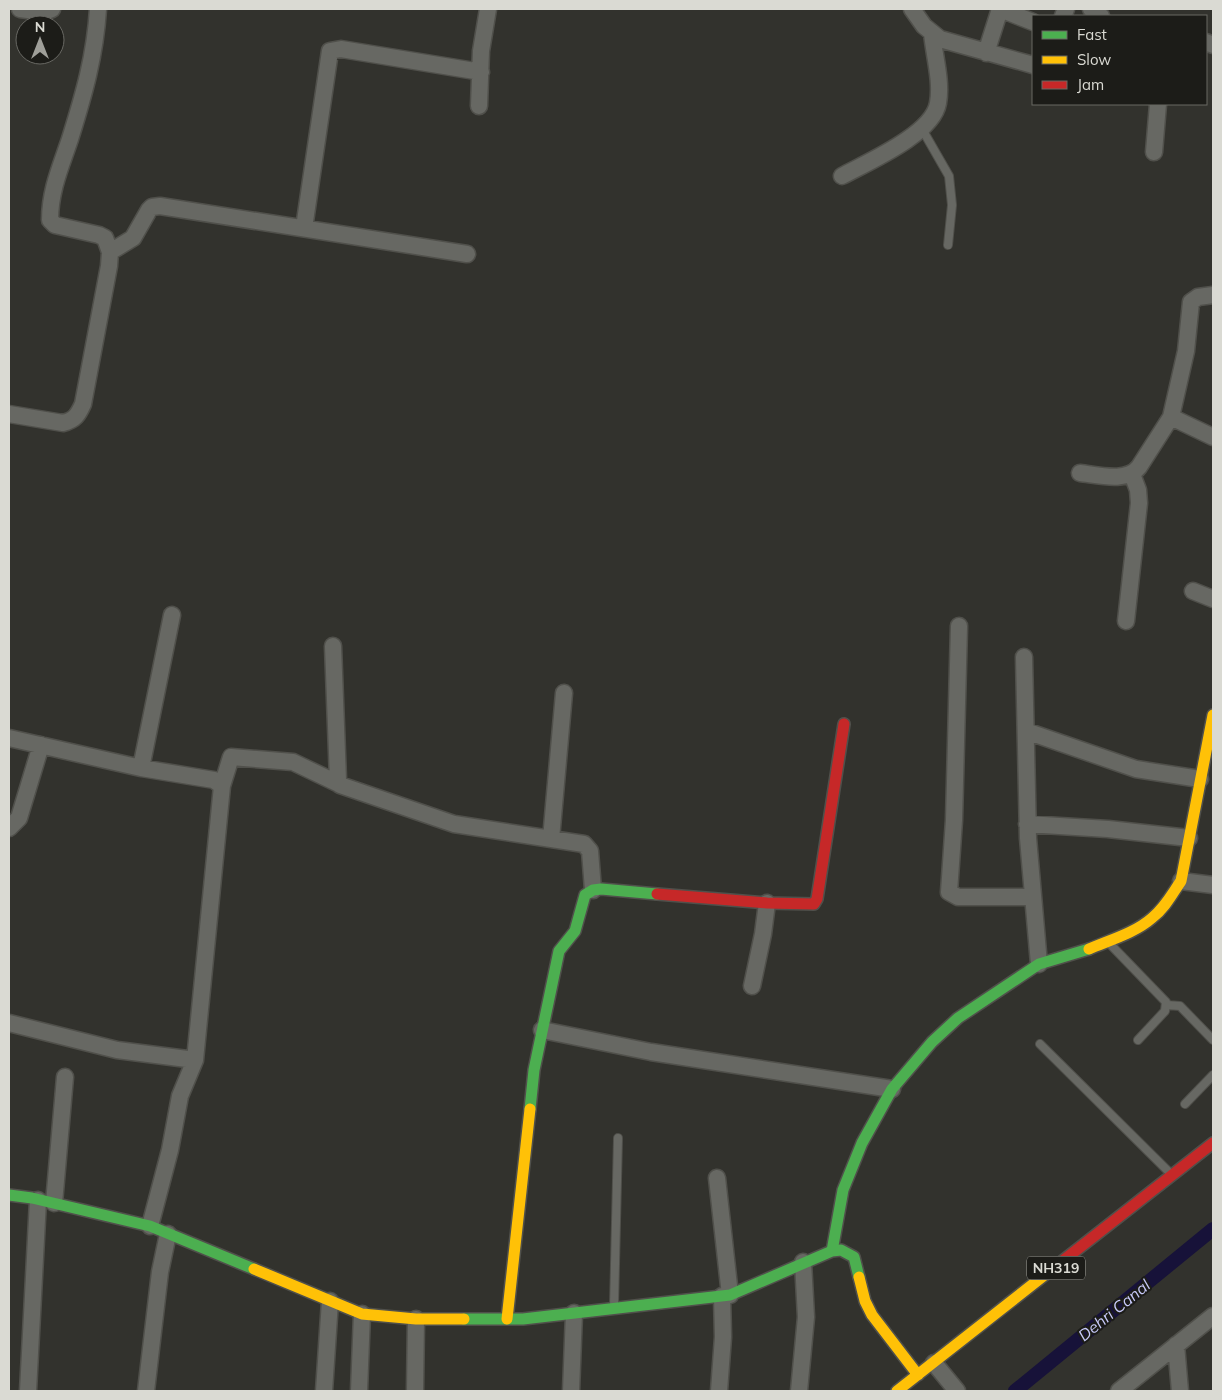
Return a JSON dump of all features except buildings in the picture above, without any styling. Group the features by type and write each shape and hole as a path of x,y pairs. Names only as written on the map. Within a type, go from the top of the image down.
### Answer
{"main road":[{"path":"832,1251 843,1190 854,1162 892,1089 932,1042 958,1018 1039,964 1087,950 1132,931 1152,919 1166,904 1181,880 1213,715"},
{"path":"507,1319 534,1070 559,951 573,936 584,899 592,890 601,888 807,905 816,902 844,724"},
{"name":"NH319","path":"897,1391 1173,1177 1213,1143"},
{"path":"9,1195 46,1201 150,1226 362,1314 416,1319 507,1319 726,1295 803,1262 832,1251 841,1250 854,1257 865,1301 872,1315 918,1374"}],"street":[{"path":"20,9 44,12 52,9"},
{"path":"9,414 53,423 71,421 77,416 83,404 110,266 110,252 105,238 55,225 50,220 55,176 66,148 92,65 96,44 98,9"},
{"path":"480,106 481,72 488,9"},
{"path":"912,9 932,34 949,44 1032,65"},
{"path":"986,53 1000,9 1032,22"},
{"path":"842,176 922,129 932,116 938,102 932,34"},
{"path":"304,228 330,51 342,49 481,72"},
{"path":"1154,152 1158,105"},
{"path":"110,252 133,238 148,210 156,206 467,254"},
{"path":"1080,473 1118,476 1132,474 1170,416 1186,351 1191,302 1198,297 1213,295"},
{"path":"1170,416 1213,437"},
{"path":"1126,622 1139,503 1138,490 1132,474"},
{"path":"1193,591 1213,599"},
{"path":"141,768 172,615"},
{"path":"959,626 954,820 949,892 958,897 1033,897"},
{"path":"333,646 339,784"},
{"path":"1024,657 1027,824 1039,964"},
{"path":"551,839 564,693"},
{"path":"1026,731 1136,769 1200,779"},
{"path":"9,738 141,768 214,780 222,786"},
{"path":"9,828 19,818 41,746"},
{"path":"150,1226 170,1150 180,1096 195,1060 222,786 231,757 293,762 339,784 454,824 587,845 590,851 592,890"},
{"path":"1027,824 1108,829 1189,838"},
{"path":"1181,880 1213,885"},
{"path":"752,986 763,934 767,902"},
{"path":"9,1023 117,1050 195,1060"},
{"path":"542,1030 651,1052 892,1089"},
{"path":"28,1391 46,1201 65,1077"},
{"path":"717,1178 726,1295 719,1391"},
{"path":"146,1391 160,1272 168,1234"},
{"path":"799,1391 806,1317 803,1262"},
{"path":"324,1391 330,1301"},
{"path":"571,1391 574,1313"},
{"path":"359,1391 362,1314"},
{"path":"415,1391 416,1319"},
{"path":"1120,1391 1176,1346 1209,1323"},
{"path":"1176,1346 1184,1390"},
{"path":"934,1363 957,1391"}],"lane":[{"path":"922,129 949,176 952,205 948,245"},
{"path":"1108,941 1167,1004"},
{"path":"1138,1040 1162,1015 1167,1004"},
{"path":"1167,1004 1180,1006 1213,1040"},
{"path":"1040,1044 1173,1177"},
{"path":"1185,1104 1213,1075"},
{"path":"614,1308 618,1138"}],"waterway":[{"name":"Dehri Canal","path":"1015,1391 1213,1229"}],"traffic: fast":[{"path":"530,1109 534,1070 559,951 575,931 585,895 593,890 601,889 657,894"},
{"path":"832,1251 843,1190 862,1143 892,1089 932,1042 958,1018 1039,964 1089,949"},
{"path":"9,1195 32,1198 150,1226 254,1269"},
{"path":"464,1319 523,1319 730,1295 832,1251 841,1250 854,1257 859,1277"}],"traffic: slow":[{"path":"1089,949 1122,936 1145,923 1161,910 1181,881 1213,715"},
{"path":"507,1319 530,1109"},
{"path":"254,1269 362,1314 416,1319 464,1319"},
{"path":"897,1391 1051,1270"},
{"path":"859,1277 865,1301 872,1315 918,1375"}],"traffic: jam":[{"path":"657,894 767,903 814,904 817,899 844,724"},
{"path":"1051,1270 1213,1143"}]}
